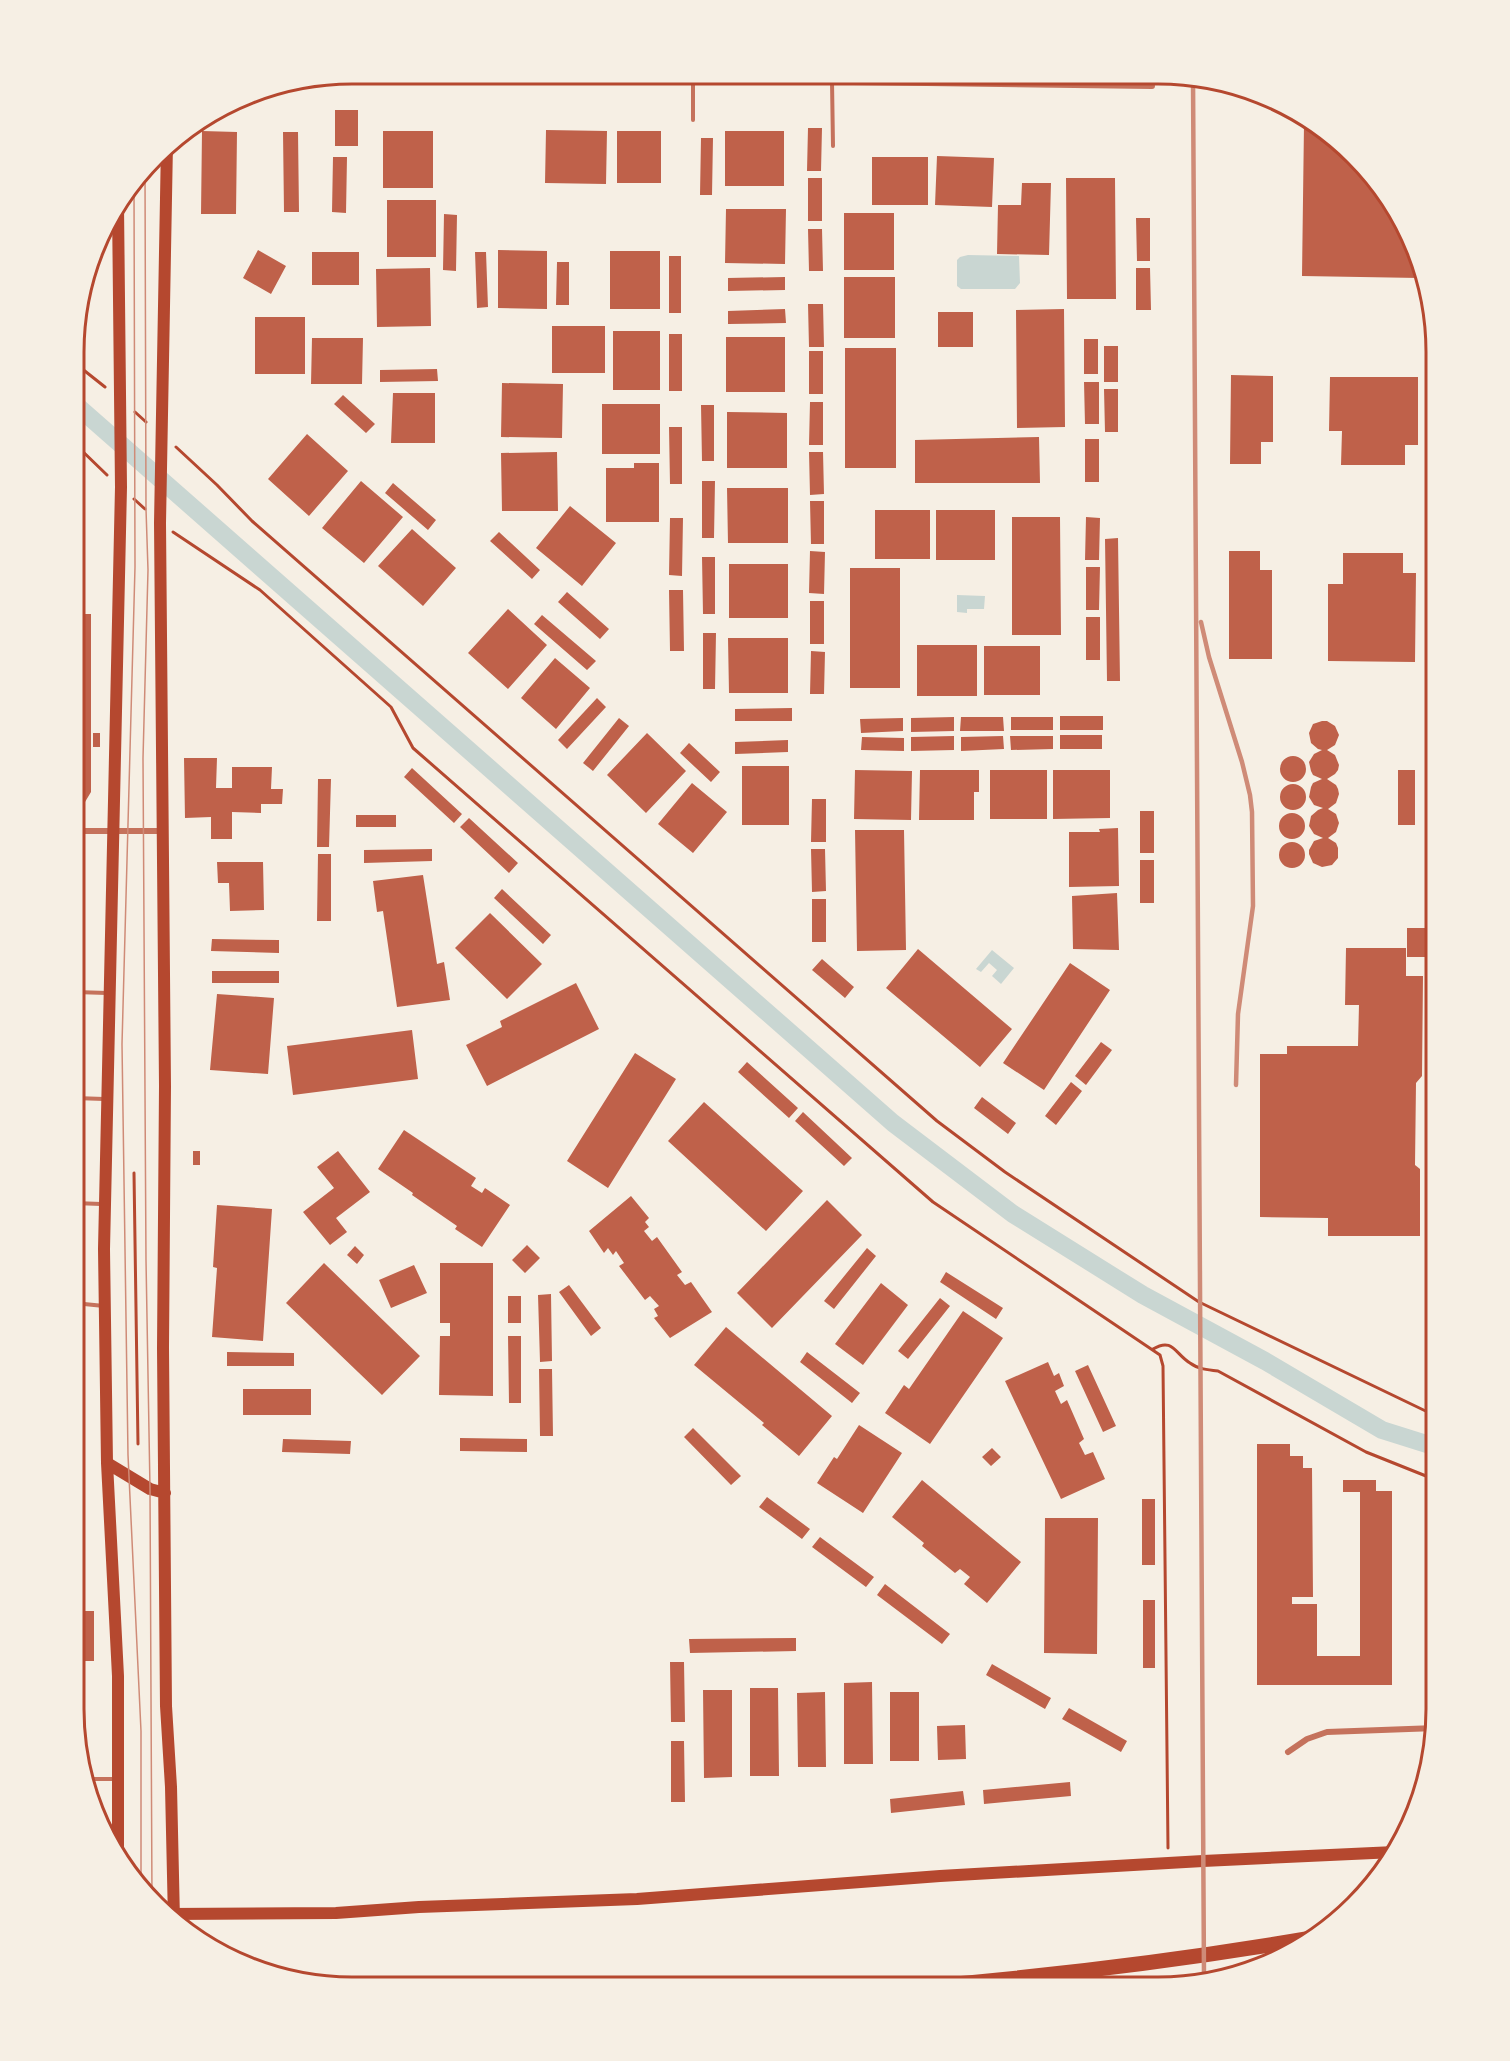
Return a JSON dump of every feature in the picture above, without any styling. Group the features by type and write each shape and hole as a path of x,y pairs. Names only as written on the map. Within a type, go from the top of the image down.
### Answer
{"highway":[{"path":"1027,1977 1225,1953 1291,1942"}],"main road":[{"path":"168,158 160,523 165,1086 163,1348 166,1706 171,1786 172,1907"},
{"path":"116,1836 118,1676 107,1463 104,1306 112,831 121,487 118,222"},
{"path":"107,1463 150,1489 165,1493"},
{"path":"182,1916 336,1913 419,1907 637,1899 940,1876 1168,1862 1384,1852"}],"street":[{"path":"1024,84 1152,86"},
{"path":"84,831 162,831"},
{"path":"1288,1752 1307,1739 1327,1732 1425,1728"}],"lane":[{"path":"693,84 693,120"},
{"path":"832,84 833,146"},
{"path":"84,992 110,993"},
{"path":"84,1098 108,1099"},
{"path":"84,1203 105,1204"},
{"path":"84,1304 104,1306"},
{"path":"93,1779 118,1779"}],"path":[{"path":"84,371 162,434 218,485 252,521 937,1121 1005,1172 1200,1302 1426,1411"},
{"path":"84,452 160,523 260,590 391,707 413,748 933,1202 1160,1355 1163,1366 1168,1862"},
{"path":"134,1173 138,1444"},
{"path":"1153,1349 1161,1344 1167,1344 1186,1361 1200,1368 1218,1371 1366,1452 1426,1476"}],"shaded area":[{"path":"968,255 1019,256 1020,283 1015,289 961,289 957,286 957,260"},
{"path":"957,595 985,596 984,609 967,609 967,613 957,612"},
{"path":"992,950 1014,968 1001,984 992,976 997,970 989,963 981,972 976,969"}],"building":[{"path":"335,110 358,110 358,146 335,146"},
{"path":"1304,127 1335,151 1371,189 1390,218 1406,250 1416,278 1302,276"},
{"path":"808,128 822,128 821,171 807,171"},
{"path":"546,130 607,131 606,184 545,183"},
{"path":"202,131 237,132 236,214 201,214"},
{"path":"383,131 433,131 433,188 383,188"},
{"path":"617,131 661,131 661,183 617,183"},
{"path":"725,131 784,131 784,186 725,186"},
{"path":"283,132 298,132 299,212 284,212"},
{"path":"701,138 713,138 712,195 700,195"},
{"path":"937,156 994,158 992,207 935,205"},
{"path":"333,157 347,157 346,213 332,212"},
{"path":"872,157 928,157 928,205 872,205"},
{"path":"808,178 822,178 822,221 808,221"},
{"path":"1066,178 1115,178 1116,299 1067,299"},
{"path":"1022,183 1051,183 1049,255 997,254 998,205 1021,205"},
{"path":"387,200 436,200 436,257 387,257"},
{"path":"726,209 786,209 785,264 725,263"},
{"path":"844,213 894,213 894,270 844,270"},
{"path":"444,214 457,215 456,271 443,270"},
{"path":"1136,218 1150,218 1150,261 1137,261"},
{"path":"808,229 822,229 823,271 809,271"},
{"path":"258,250 286,266 271,294 243,278"},
{"path":"498,250 547,251 547,309 498,308"},
{"path":"610,251 660,251 660,309 610,309"},
{"path":"312,252 359,252 359,285 312,285"},
{"path":"475,252 486,252 488,307 477,308"},
{"path":"669,256 681,256 681,313 669,313"},
{"path":"557,262 569,262 569,305 556,305"},
{"path":"430,268 431,326 377,327 376,269"},
{"path":"1136,268 1150,268 1151,310 1136,310"},
{"path":"785,277 785,290 728,291 728,278"},
{"path":"844,277 895,277 895,338 844,338"},
{"path":"808,304 823,304 824,347 809,347"},
{"path":"785,309 786,323 728,324 728,311"},
{"path":"1064,309 1065,427 1017,428 1016,310"},
{"path":"938,312 973,312 973,347 938,347"},
{"path":"255,317 305,317 305,374 255,374"},
{"path":"552,326 605,326 605,373 552,373"},
{"path":"613,331 660,331 660,390 613,390"},
{"path":"669,334 682,334 682,391 669,391"},
{"path":"726,337 785,337 785,392 726,392"},
{"path":"312,338 363,338 362,384 311,384"},
{"path":"1084,339 1098,339 1098,374 1084,374"},
{"path":"1104,346 1118,346 1118,382 1104,382"},
{"path":"845,348 896,348 896,468 845,468"},
{"path":"809,351 823,351 823,394 809,394"},
{"path":"437,369 438,381 380,382 380,370"},
{"path":"1231,375 1273,376 1273,442 1261,442 1261,464 1230,464"},
{"path":"1330,377 1418,377 1418,445 1405,445 1405,465 1341,465 1342,431 1329,431"},
{"path":"1084,382 1099,382 1099,424 1085,424"},
{"path":"502,383 563,384 562,438 501,437"},
{"path":"1104,389 1118,389 1118,432 1105,432"},
{"path":"393,393 435,393 435,443 391,443"},
{"path":"343,395 375,424 366,433 334,404"},
{"path":"810,402 823,402 823,445 809,445"},
{"path":"602,404 660,404 660,454 602,454"},
{"path":"701,405 714,405 714,461 702,461"},
{"path":"727,412 787,413 787,468 727,468"},
{"path":"669,427 682,427 682,484 670,484"},
{"path":"307,434 348,471 309,516 268,479"},
{"path":"1039,437 1040,483 915,483 915,440"},
{"path":"1085,439 1099,439 1099,482 1085,482"},
{"path":"557,452 558,511 502,511 501,453"},
{"path":"809,452 823,452 824,494 810,495"},
{"path":"634,463 659,463 659,522 606,522 606,468 634,468"},
{"path":"361,481 403,517 364,563 322,528"},
{"path":"702,481 715,481 714,538 702,538"},
{"path":"393,483 436,520 428,530 385,493"},
{"path":"727,488 788,488 788,543 728,543"},
{"path":"810,501 824,501 824,544 811,544"},
{"path":"570,506 616,543 582,586 536,548"},
{"path":"875,510 930,510 930,559 875,559"},
{"path":"936,510 995,510 995,560 936,560"},
{"path":"1012,517 1060,517 1061,635 1012,635"},
{"path":"1086,517 1100,518 1099,560 1085,560"},
{"path":"670,518 683,518 682,576 669,575"},
{"path":"412,529 456,568 423,606 378,566"},
{"path":"499,532 540,570 532,579 490,541"},
{"path":"1118,538 1120,681 1107,681 1105,539"},
{"path":"810,551 825,552 824,594 809,593"},
{"path":"1229,551 1260,551 1260,570 1272,570 1272,659 1229,659"},
{"path":"1343,553 1403,553 1403,573 1416,573 1415,662 1328,661 1328,584 1343,584"},
{"path":"702,557 715,557 715,614 703,614"},
{"path":"729,564 788,564 788,618 729,618"},
{"path":"1086,567 1100,567 1099,610 1086,610"},
{"path":"850,568 900,568 900,688 850,688"},
{"path":"669,590 683,590 684,651 670,651"},
{"path":"567,592 609,629 600,639 558,602"},
{"path":"810,601 824,601 824,644 810,644"},
{"path":"508,609 547,645 508,689 468,653"},
{"path":"84,614 91,614 91,792 84,804"},
{"path":"542,615 596,661 587,670 534,624"},
{"path":"1086,617 1100,617 1100,660 1086,660"},
{"path":"703,633 716,633 715,689 703,689"},
{"path":"728,638 788,638 788,693 729,693"},
{"path":"917,645 977,645 977,696 917,696"},
{"path":"984,646 1040,646 1040,695 984,695"},
{"path":"811,651 825,652 824,694 810,694"},
{"path":"555,658 590,688 556,729 521,698"},
{"path":"597,698 606,707 567,749 558,740"},
{"path":"792,708 792,721 735,721 735,709"},
{"path":"1060,716 1103,716 1103,730 1060,730"},
{"path":"954,717 954,731 911,732 911,718"},
{"path":"961,717 1003,717 1004,731 960,731"},
{"path":"1011,717 1053,717 1053,730 1011,730"},
{"path":"619,718 629,726 593,771 583,763"},
{"path":"903,718 903,731 861,733 860,719"},
{"path":"1322,721 1335,726 1339,735 1335,745 1327,750 1335,755 1339,765 1338,770 1327,779 1338,789 1336,803 1328,809 1336,814 1339,823 1336,832 1328,838 1336,843 1338,858 1332,865 1322,867 1313,863 1309,854 1314,841 1323,838 1314,834 1309,826 1311,816 1323,808 1314,805 1309,797 1313,783 1322,779 1313,775 1309,762 1314,754 1322,750 1311,743 1309,733 1313,724"},
{"path":"93,733 100,733 100,747 93,747"},
{"path":"647,733 686,771 646,813 607,775"},
{"path":"1060,735 1102,735 1102,749 1060,749"},
{"path":"954,736 954,750 911,751 911,737"},
{"path":"1003,736 1004,749 961,751 961,737"},
{"path":"1010,736 1053,736 1053,749 1011,750"},
{"path":"862,737 904,738 904,751 861,750"},
{"path":"788,740 788,752 735,754 735,742"},
{"path":"689,743 720,772 711,782 680,753"},
{"path":"1293,756 1302,760 1306,769 1302,778 1293,782 1284,778 1280,769 1284,760"},
{"path":"184,758 217,758 216,788 232,788 232,767 272,767 271,789 283,789 282,804 261,804 261,813 232,812 232,839 211,839 211,817 185,818"},
{"path":"742,766 789,766 789,825 742,825"},
{"path":"412,768 462,814 454,823 404,777"},
{"path":"855,770 912,771 911,820 854,819"},
{"path":"920,770 979,770 979,792 974,792 974,820 919,820"},
{"path":"990,770 1047,770 1047,819 990,819"},
{"path":"1053,770 1110,770 1110,818 1053,819"},
{"path":"1398,770 1415,770 1415,825 1398,825"},
{"path":"318,779 331,779 329,847 317,847"},
{"path":"692,783 727,812 693,853 658,824"},
{"path":"1293,784 1302,788 1306,797 1302,806 1293,810 1284,806 1280,797 1284,788"},
{"path":"812,799 826,799 826,842 811,842"},
{"path":"1140,811 1154,811 1154,853 1140,853"},
{"path":"1292,813 1301,817 1305,826 1301,835 1292,839 1283,835 1279,826 1283,817"},
{"path":"356,815 396,815 396,827 356,827"},
{"path":"469,818 518,863 509,873 460,827"},
{"path":"1118,828 1119,886 1069,887 1069,832 1100,832 1099,829"},
{"path":"855,830 904,830 906,950 857,951"},
{"path":"1292,842 1301,846 1305,855 1301,864 1292,868 1283,864 1279,855 1283,846"},
{"path":"432,849 432,861 364,863 364,850"},
{"path":"811,849 825,849 826,891 812,892"},
{"path":"318,854 331,854 331,921 317,921"},
{"path":"1140,860 1154,860 1154,903 1140,903"},
{"path":"217,862 263,862 264,910 230,911 229,883 218,883"},
{"path":"84,869 85,869 84,894"},
{"path":"423,875 437,964 444,962 450,1000 397,1007 383,911 377,912 373,881"},
{"path":"502,889 551,935 543,944 494,898"},
{"path":"1117,893 1119,950 1073,949 1072,896"},
{"path":"812,899 826,899 826,942 812,942"},
{"path":"490,913 542,964 507,999 455,948"},
{"path":"1407,928 1426,928 1426,957 1407,957"},
{"path":"212,939 279,940 279,953 211,951"},
{"path":"1346,948 1406,948 1406,976 1423,976 1422,1076 1416,1083 1415,1165 1420,1169 1420,1236 1328,1236 1328,1218 1260,1217 1260,1054 1287,1054 1287,1046 1358,1046 1359,1005 1345,1005"},
{"path":"918,949 1012,1029 980,1067 886,988"},
{"path":"822,959 854,987 845,998 812,970"},
{"path":"1070,963 1110,990 1044,1090 1003,1063"},
{"path":"212,971 279,971 279,983 212,983"},
{"path":"576,983 599,1029 487,1086 466,1045 502,1027 500,1021"},
{"path":"217,994 274,998 268,1074 210,1070"},
{"path":"412,1030 418,1079 293,1095 287,1046"},
{"path":"1101,1042 1112,1050 1086,1085 1075,1076"},
{"path":"635,1053 676,1079 608,1188 567,1161"},
{"path":"747,1062 798,1108 789,1118 738,1072"},
{"path":"1071,1082 1082,1091 1056,1125 1045,1116"},
{"path":"982,1097 1016,1123 1008,1134 974,1108"},
{"path":"704,1102 803,1191 766,1231 668,1141"},
{"path":"803,1112 852,1158 844,1166 795,1121"},
{"path":"404,1130 476,1178 471,1186 482,1193 485,1188 510,1205 482,1247 455,1229 457,1226 412,1195 413,1193 378,1169"},
{"path":"193,1151 200,1151 200,1165 193,1165"},
{"path":"338,1151 370,1192 336,1218 347,1232 330,1245 303,1212 334,1188 317,1167"},
{"path":"631,1196 649,1218 645,1222 649,1227 644,1231 652,1241 657,1237 682,1272 677,1275 685,1285 691,1282 712,1312 670,1338 654,1318 658,1316 654,1309 659,1306 650,1296 645,1300 619,1266 624,1263 616,1251 613,1255 608,1248 604,1253 589,1231"},
{"path":"827,1200 862,1235 772,1328 737,1293"},
{"path":"217,1205 272,1209 263,1341 212,1337 217,1268 213,1267"},
{"path":"527,1245 540,1258 525,1273 512,1260"},
{"path":"355,1246 364,1255 357,1264 347,1255"},
{"path":"867,1248 876,1256 834,1309 824,1301"},
{"path":"324,1263 420,1356 382,1395 286,1303"},
{"path":"440,1263 493,1263 493,1396 439,1395 440,1336 450,1336 450,1323 440,1323"},
{"path":"414,1265 427,1293 391,1308 379,1280"},
{"path":"946,1272 1003,1308 996,1319 940,1282"},
{"path":"881,1283 908,1305 863,1365 835,1344"},
{"path":"569,1285 601,1328 591,1336 559,1292"},
{"path":"551,1294 552,1361 540,1362 538,1295"},
{"path":"508,1296 521,1296 521,1323 508,1323"},
{"path":"940,1298 950,1306 908,1359 898,1351"},
{"path":"963,1311 1003,1338 930,1444 885,1413 904,1385 909,1389"},
{"path":"726,1327 832,1416 799,1456 762,1425 764,1423 694,1365"},
{"path":"508,1336 521,1336 521,1403 509,1403"},
{"path":"227,1352 294,1353 294,1366 227,1366"},
{"path":"807,1352 860,1393 852,1403 800,1362"},
{"path":"1048,1362 1054,1376 1059,1373 1064,1386 1055,1391 1061,1404 1067,1400 1084,1439 1079,1443 1085,1455 1093,1452 1105,1479 1061,1499 1005,1381"},
{"path":"1088,1365 1116,1426 1103,1432 1075,1371"},
{"path":"539,1369 552,1369 553,1436 540,1436"},
{"path":"243,1389 311,1389 311,1415 243,1415"},
{"path":"859,1425 902,1453 863,1513 817,1483 834,1457 837,1459"},
{"path":"693,1428 741,1476 731,1485 684,1437"},
{"path":"460,1438 527,1439 527,1452 460,1451"},
{"path":"283,1439 351,1441 350,1454 282,1452"},
{"path":"1257,1444 1290,1444 1290,1456 1303,1456 1303,1468 1312,1468 1313,1597 1292,1597 1292,1604 1317,1604 1317,1656 1360,1656 1360,1492 1343,1492 1343,1480 1376,1480 1376,1491 1392,1491 1392,1685 1257,1685"},
{"path":"992,1448 1001,1457 991,1466 982,1457"},
{"path":"922,1480 1021,1562 987,1603 964,1584 970,1577 960,1569 955,1573 922,1546 924,1543 892,1517"},
{"path":"767,1497 810,1529 802,1539 759,1507"},
{"path":"1142,1499 1155,1499 1155,1565 1142,1565"},
{"path":"1045,1518 1098,1518 1097,1654 1044,1653"},
{"path":"820,1537 874,1577 866,1587 812,1547"},
{"path":"885,1584 950,1634 942,1644 877,1595"},
{"path":"1143,1600 1155,1600 1155,1668 1143,1668"},
{"path":"84,1611 94,1611 94,1661 84,1661"},
{"path":"796,1638 796,1651 690,1653 689,1639"},
{"path":"670,1662 684,1662 685,1722 671,1722"},
{"path":"992,1664 1051,1698 1045,1709 986,1675"},
{"path":"872,1682 873,1764 844,1764 844,1683"},
{"path":"750,1688 778,1688 779,1776 750,1776"},
{"path":"703,1690 732,1690 732,1777 704,1778"},
{"path":"825,1692 826,1767 798,1767 797,1693"},
{"path":"890,1692 919,1692 919,1761 890,1761"},
{"path":"1069,1708 1127,1741 1121,1752 1062,1719"},
{"path":"965,1725 966,1759 938,1760 937,1726"},
{"path":"671,1741 684,1741 685,1802 671,1802"},
{"path":"1070,1782 1071,1796 984,1804 983,1790"},
{"path":"963,1791 965,1805 891,1813 890,1799"}],"waterway":[{"path":"84,412 893,1123 1013,1214 1143,1295 1265,1361 1382,1430 1426,1444"}],"tram line":[{"path":"145,182 148,570 143,758 152,1887"},
{"path":"134,196 135,567 122,1044 128,1455 141,1731 141,1874"}],"railway":[{"path":"1193,86 1204,1973"},
{"path":"1201,622 1209,657 1242,762 1252,812 1253,906 1238,1014 1236,1085"}]}
